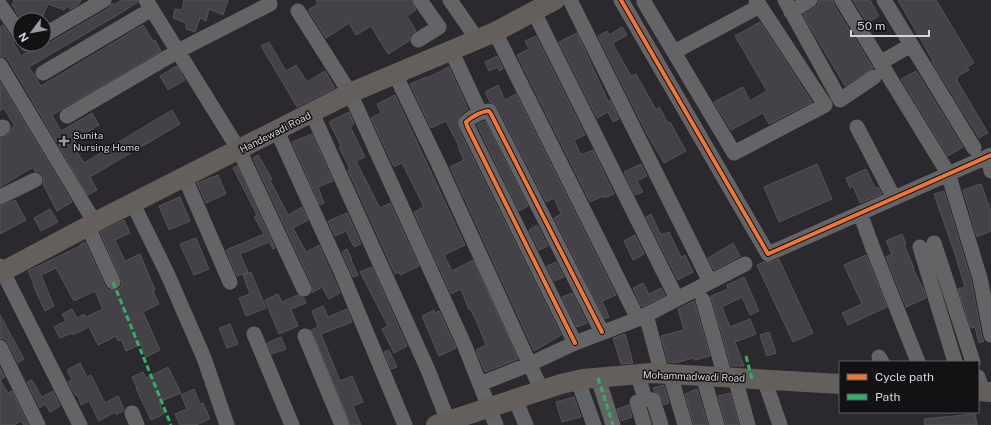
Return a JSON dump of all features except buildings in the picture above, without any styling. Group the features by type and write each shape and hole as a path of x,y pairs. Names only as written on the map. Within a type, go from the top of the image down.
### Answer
{"main road":[{"name":"Handewadi Road","path":"1,270 350,93 495,32 555,0"},
{"name":"Mohammadwadi Road","path":"452,422 492,416 515,400 578,381 638,374 730,377 839,384"}],"street":[{"path":"52,30 104,0"},
{"path":"418,40 439,27 420,0"},
{"path":"450,0 477,39"},
{"path":"570,0 710,282"},
{"path":"810,0 788,6 840,100 874,77"},
{"path":"842,0 948,173 980,278 991,335"},
{"path":"884,0 974,148"},
{"path":"674,52 758,3 825,105 734,153 674,52 646,1 624,5 768,254 989,155 991,171"},
{"path":"43,73 149,4 239,150 304,289"},
{"path":"67,116 178,51 270,4"},
{"path":"0,5 12,22"},
{"path":"298,12 350,93 464,344 492,416"},
{"path":"534,12 677,299"},
{"path":"495,32 642,317 666,374 685,425"},
{"path":"880,63 911,45"},
{"path":"451,50 477,106"},
{"path":"0,65 91,225 113,282"},
{"path":"395,74 437,161 542,391"},
{"path":"575,343 467,126 466,122 469,119 485,111 489,111 491,114 602,332"},
{"path":"312,113 452,422"},
{"path":"857,127 894,198"},
{"path":"277,130 342,274 405,425"},
{"path":"185,178 230,282"},
{"path":"0,197 35,180"},
{"path":"133,204 167,272 204,358 227,425"},
{"path":"860,213 918,361"},
{"path":"955,361 927,245 973,361"},
{"path":"480,384 530,364 575,343 642,317 745,264"},
{"path":"1,270 80,425"},
{"path":"703,300 748,425"},
{"path":"254,334 292,425"},
{"path":"305,336 342,425"},
{"path":"0,347 38,425"},
{"path":"638,374 645,399"},
{"path":"702,376 717,425"},
{"path":"598,378 613,425"},
{"path":"764,379 780,425"},
{"path":"578,381 594,425"},
{"path":"644,425 637,402 645,399 653,400 661,425"},
{"path":"515,400 526,425"}],"marked path":[{"path":"113,282 171,425"},
{"path":"746,356 752,379"},
{"path":"598,378 613,425"}],"cycle path":[{"path":"621,0 768,254 991,155"},
{"path":"575,343 467,126 466,122 480,113 489,111 491,114 602,332"}],"place":[{"name":"Sunita Nursing Home","path":"64,141"}]}
